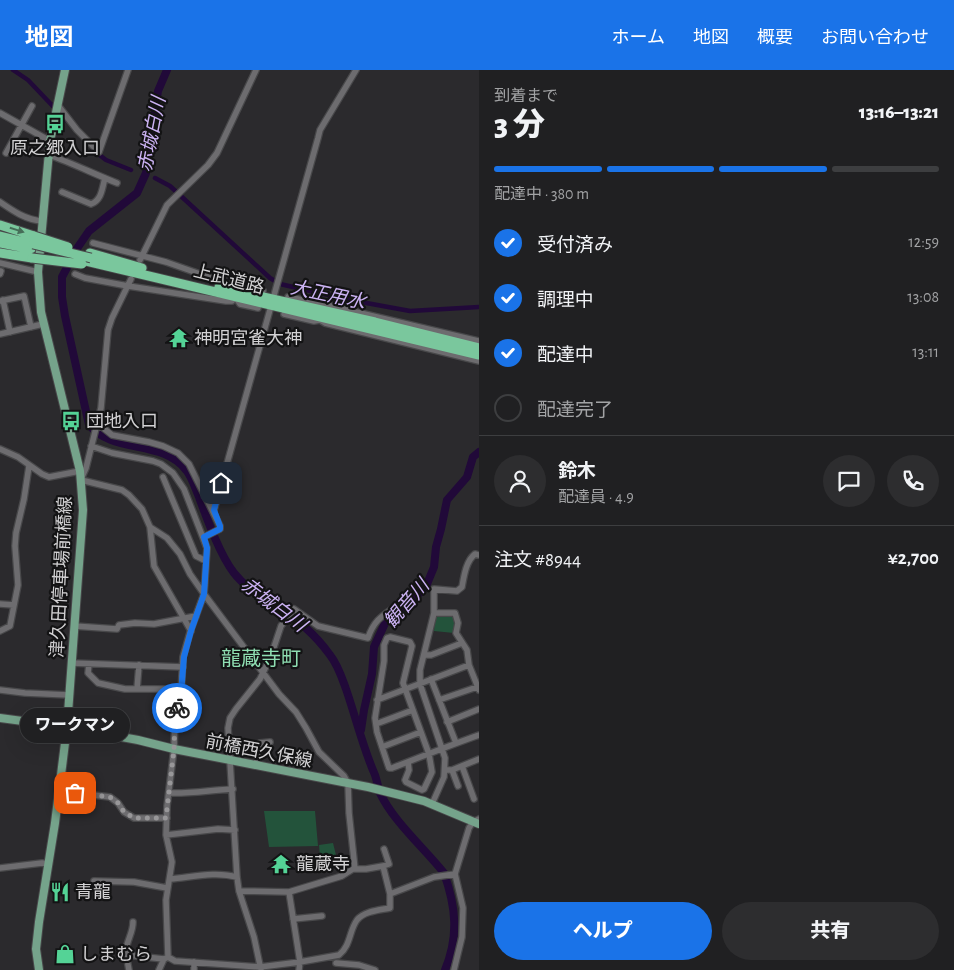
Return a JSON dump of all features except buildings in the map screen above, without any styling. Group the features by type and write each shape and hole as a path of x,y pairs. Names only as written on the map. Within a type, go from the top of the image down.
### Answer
{"highway":[{"path":"0,225 33,247 87,259"},
{"name":"上武道路","path":"0,236 33,247"},
{"name":"上武道路","path":"0,243 33,247 226,287 236,295"},
{"path":"0,253 33,247"},
{"name":"上武道路","path":"87,259 130,275 384,324 479,348"},
{"name":"上武道路","path":"318,312 479,355"}],"main road":[{"name":"津久田停車場前橋線","path":"39,970 36,949 59,791 66,727 83,510 80,477 39,298 38,272 50,141 65,70"},
{"name":"前橋西久保線","path":"0,718 66,727 138,740 174,749 348,783 432,804 477,822"}],"street":[{"path":"56,107 99,152 128,70"},
{"path":"142,258 167,204 208,165 217,153 256,70"},
{"path":"214,510 320,130 356,70"},
{"path":"6,153 32,106"},
{"path":"1,115 50,141"},
{"path":"49,155 117,182"},
{"path":"62,192 91,204 101,197 105,178"},
{"path":"0,202 20,215 42,221"},
{"path":"94,243 220,281 226,287 232,284 262,291"},
{"path":"0,263 38,272"},
{"path":"75,274 85,278 128,286 226,301 232,301 236,295"},
{"path":"80,477 86,468 101,408 108,330 128,286 130,275"},
{"path":"236,295 239,303 258,308"},
{"path":"10,332 1,301 24,296 31,327"},
{"path":"288,296 308,301 325,323 479,361"},
{"path":"284,314 314,320 318,312 318,303 479,341"},
{"path":"0,334 44,324"},
{"path":"97,423 112,435 163,446 178,453 189,464 214,510 220,526 220,529 204,536"},
{"path":"92,444 112,453 148,460 174,473 184,489 204,536 207,548 204,594 184,657 182,689 175,717 174,749 166,818 166,835 172,862 167,888 166,958 160,970"},
{"path":"0,449 18,457 42,474 80,477 122,490 129,495 142,509 150,527 154,566 191,631"},
{"path":"0,631 10,626 18,585 16,533 29,466"},
{"path":"163,477 196,556 206,561"},
{"path":"150,527 167,538 180,554 190,574 204,594 301,720 320,752 348,783 355,869"},
{"path":"458,786 448,770 420,684 420,670 434,612 434,589 457,591 462,587 465,572 472,556 475,554 479,555"},
{"path":"260,969 254,937 239,890 237,877 228,728 230,718 260,679 271,656 282,625 294,609 318,626 368,638 372,626 406,598"},
{"path":"0,604 14,605"},
{"path":"434,612 455,612 458,623 456,633 467,650 469,665 478,688 439,700"},
{"path":"74,626 117,629 119,625 124,624 154,624 184,620 196,616"},
{"path":"408,762 409,770 406,782 422,790 424,789 432,772 429,754 403,683 412,646 410,642 387,638 384,645 384,661 377,700 376,724 389,768 392,768 429,754 442,748 479,735"},
{"path":"424,655 431,655 462,643"},
{"path":"71,663 183,667"},
{"path":"88,664 88,673 98,683 125,689 182,689"},
{"path":"138,665 138,688"},
{"path":"377,700 469,665"},
{"path":"431,679 456,743"},
{"path":"0,690 69,695"},
{"path":"447,722 479,709"},
{"path":"376,724 412,710"},
{"path":"382,747 421,732"},
{"path":"256,765 260,743 270,742"},
{"path":"432,804 448,770 479,759"},
{"path":"462,766 474,799"},
{"path":"169,794 233,789"},
{"path":"59,791 110,797 118,803 124,812 134,818 166,818"},
{"path":"454,970 462,937 463,908 454,874 469,828 477,822"},
{"path":"166,835 218,829 235,830"},
{"path":"239,890 289,892 342,876 348,871 355,869 383,866 389,864 384,849"},
{"path":"0,868 42,863 49,864"},
{"path":"126,955 260,969 339,955 344,950 358,919 372,911 390,908 390,894 383,866"},
{"path":"170,879 211,874 237,877"},
{"path":"390,894 434,877 454,874"},
{"path":"94,880 134,882 167,888"},
{"path":"289,892 300,962 299,970"},
{"path":"293,919 322,916"},
{"path":"129,970 126,955 133,931 133,922"},
{"path":"334,956 336,967 359,965 375,970"},
{"path":"194,962 194,970"}],"green space":[{"path":"453,614 456,623 454,633 434,631 435,617 437,615"},
{"path":"264,811 315,811 318,846 269,847"},
{"path":"333,843 336,855 320,857 319,845"}],"waterway":[{"name":"大正用水","path":"13,70 28,80 66,120"},
{"name":"赤城白川","path":"167,70 158,91 146,173 137,193 89,231 62,277 62,297 65,316 89,425 99,434 111,440 152,450 176,460 190,476 219,547 234,573 252,590 304,626 333,659 346,689 380,793 393,814 444,873 451,898 454,922 452,945 445,970"},
{"name":"大正用水","path":"93,150 106,160 131,170"},
{"name":"大正用水","path":"155,178 170,186 270,278 280,284 410,311 479,307"},
{"name":"観音川","path":"361,730 372,674 374,647 387,619 422,591 427,584 434,567 436,547 447,500 467,477 473,457 479,452"}],"way so far":[{"path":"75,793 110,797 118,803 124,812 134,818 166,818 177,708"}],"place":[{"name":"原之郷入口","path":"55,124"},
{"name":"神明宮雀大神","path":"179,338"},
{"name":"団地入口","path":"71,421"},
{"name":"ワークマン","path":"75,793"},
{"name":"龍蔵寺","path":"281,864"},
{"name":"青龍","path":"60,892"},
{"name":"しまむら","path":"65,954"}],"district":[{"name":"龍蔵寺町","path":"261,658"}],"route":[{"path":"177,708 181,694 184,657 204,594 207,548 204,537 220,529 214,510 221,483"}]}
